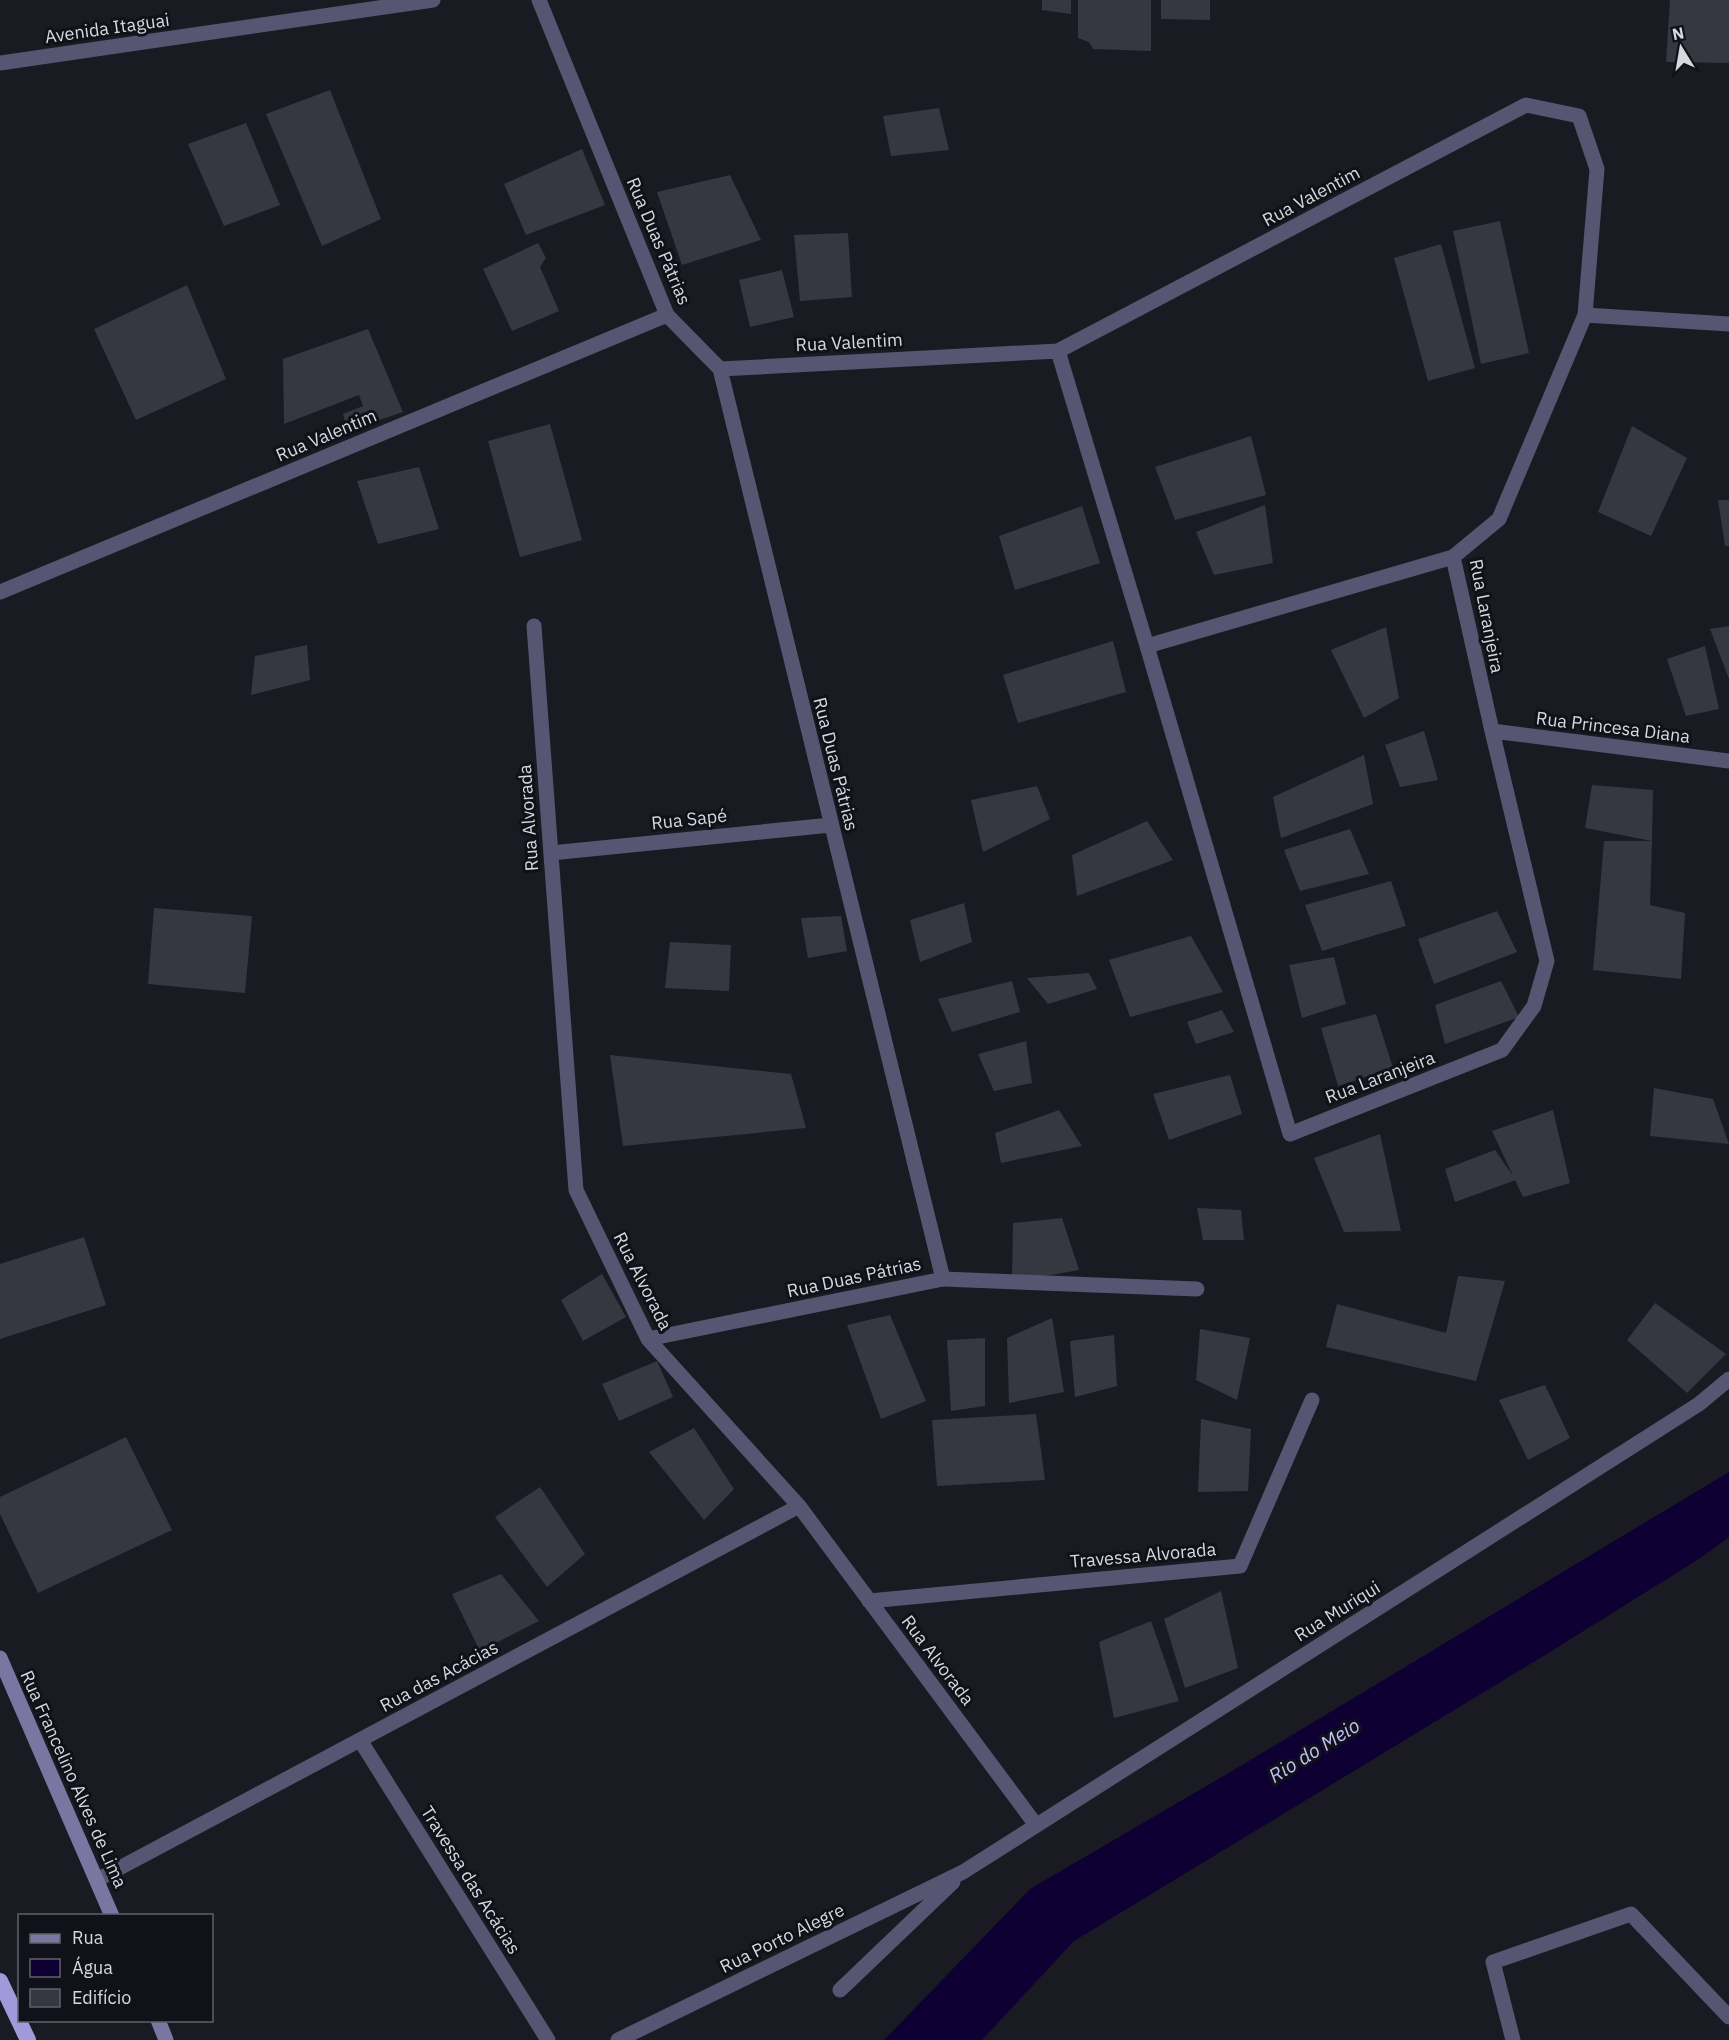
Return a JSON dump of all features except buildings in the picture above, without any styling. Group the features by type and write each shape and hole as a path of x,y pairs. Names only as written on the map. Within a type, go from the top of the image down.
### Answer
{"highway":[{"path":"0,1980 18,2019"},
{"path":"20,2022 28,2040"}],"main road":[{"name":"Rua Francelino Alves de Lima","path":"0,1659 111,1914"},
{"path":"159,2022 166,2040"}],"street":[{"name":"Avenida Itaguai","path":"0,63 433,0"},
{"name":"Rua Duas Pátrias","path":"539,0 667,315 720,369 943,1279 648,1339"},
{"name":"Rua Valentim","path":"720,369 1058,351 1526,105 1579,116 1597,169 1586,315"},
{"name":"Rua Valentim","path":"0,592 667,315"},
{"path":"1586,315 1729,324"},
{"name":"Rua Laranjeira","path":"1058,351 1148,646 1290,1134 1502,1050 1534,1006 1547,961 1453,557 1499,519 1586,315"},
{"path":"1148,646 1453,557"},
{"name":"Rua Alvorada","path":"534,626 576,1190 648,1339 799,1506 1036,1825"},
{"name":"Rua Princesa Diana","path":"1492,731 1729,761"},
{"name":"Rua Sapé","path":"551,853 831,825"},
{"path":"943,1279 1197,1289"},
{"name":"Rua Muriqui","path":"963,1872 1699,1404 1729,1379"},
{"name":"Travessa Alvorada","path":"869,1601 1240,1566 1312,1400"},
{"name":"Rua das Acácias","path":"97,1880 799,1506"},
{"name":"Travessa das Acácias","path":"360,1740 548,2040"},
{"path":"840,1990 963,1872"},
{"name":"Rua Porto Alegre","path":"618,2040 963,1872"},
{"path":"1513,2040 1493,1962 1631,1914 1729,2017"}],"water":[{"name":"Rio do Meio","path":"1729,1472 1729,1537 1702,1557 1074,1941 982,2040 884,2040 1030,1889 1232,1771"}]}
